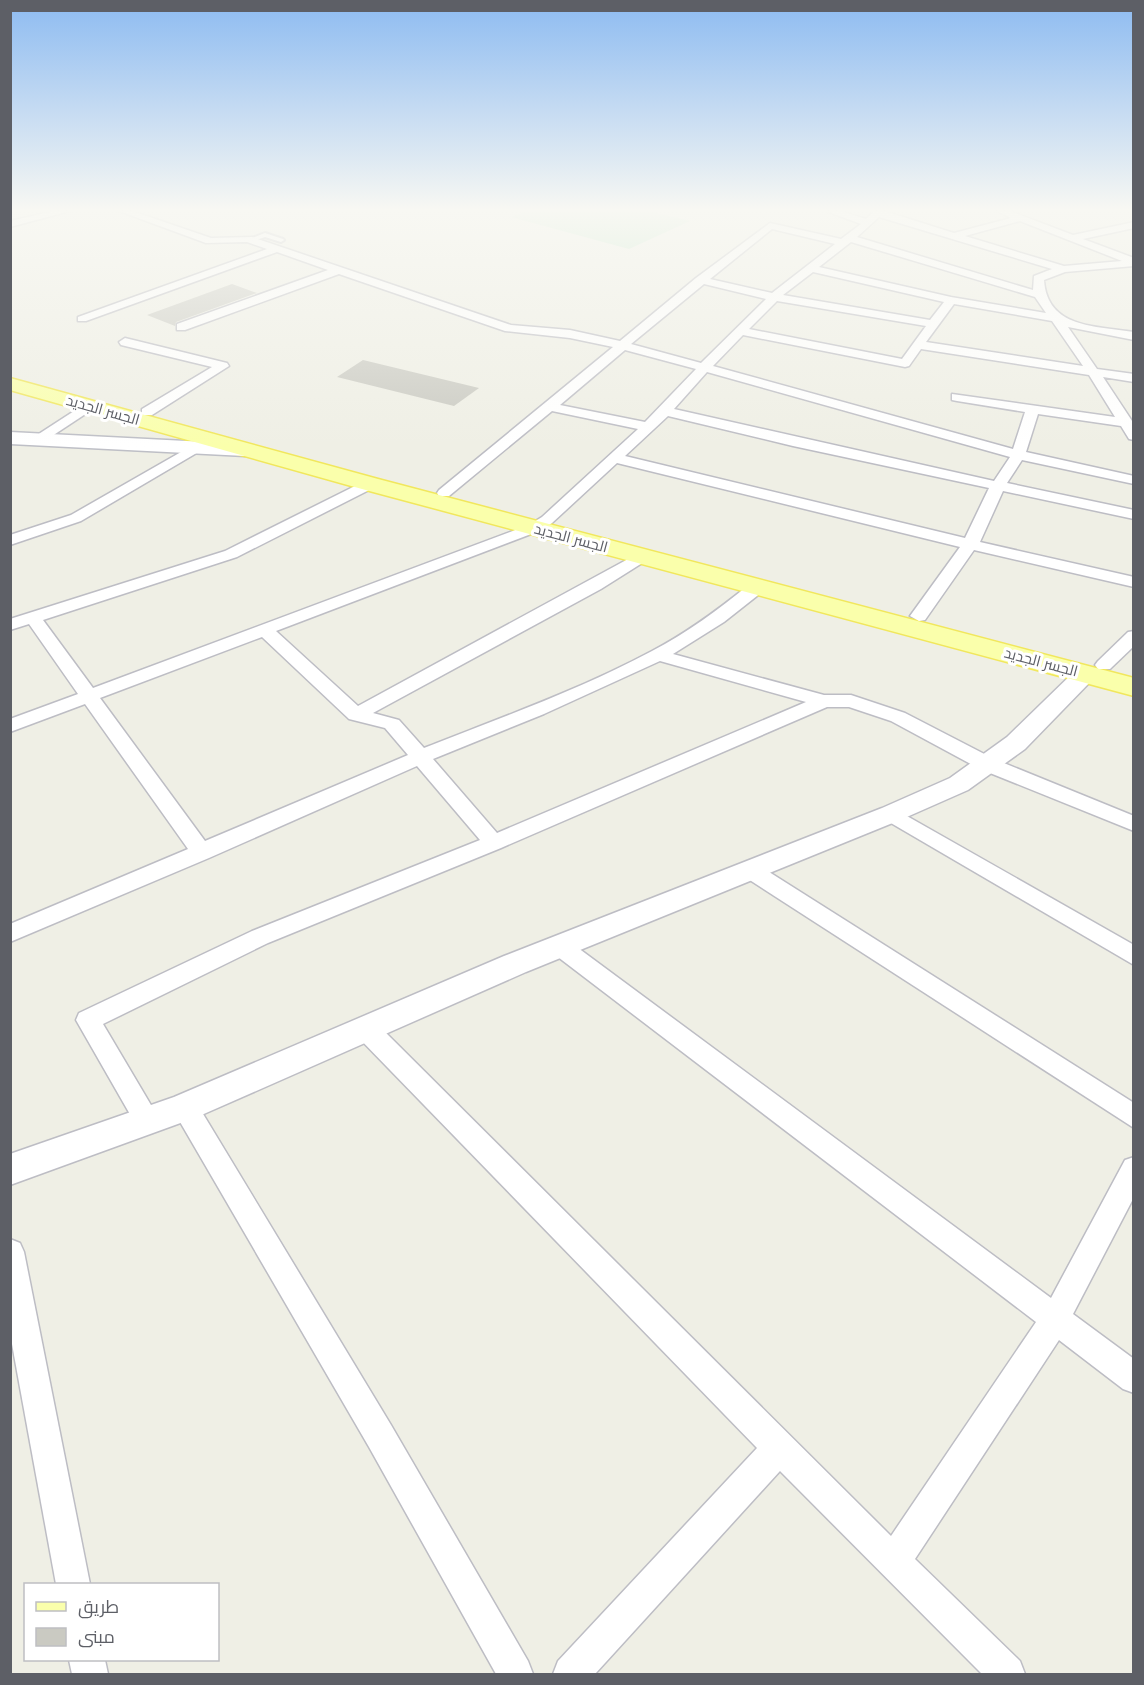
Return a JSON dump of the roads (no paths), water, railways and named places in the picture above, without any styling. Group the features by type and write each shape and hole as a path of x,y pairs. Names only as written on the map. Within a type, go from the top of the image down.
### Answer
{"main road":[{"name":"الجسر الجديد","path":"10,374 444,493 641,557 756,588 1094,669 1134,673"},
{"name":"الجسر الجديد","path":"10,384 370,484 919,616 1094,669 1134,687"},
{"path":"10,438 245,450"}],"street":[{"path":"82,319 160,290"},
{"path":"181,327 284,290"},
{"path":"393,290 509,328 570,334 624,346 1018,454 1134,480"},
{"path":"444,493 552,407 689,290"},
{"path":"742,290 933,324"},
{"path":"10,726 266,631 541,524 665,411 704,367 783,290"},
{"path":"906,290 1054,318 1078,327 1134,336"},
{"path":"1020,290 1039,295"},
{"path":"1039,290 1039,295 1054,318 1094,373 1131,431"},
{"path":"741,331 896,363 908,361 951,300"},
{"path":"125,342 223,366 147,412"},
{"path":"919,345 1134,378"},
{"path":"957,397 1032,409 1131,431"},
{"path":"38,440 88,406"},
{"path":"552,407 648,427"},
{"path":"919,616 971,543 998,486 1018,454 1032,409"},
{"path":"665,411 1134,515"},
{"path":"10,540 76,518 195,448"},
{"path":"615,458 796,504 1134,582"},
{"path":"10,625 231,554 370,484"},
{"path":"356,715 585,592 641,557"},
{"path":"10,934 420,757 537,710 658,655 718,618 756,588"},
{"path":"33,618 202,853"},
{"path":"266,631 356,715 392,724 494,843"},
{"path":"10,1170 185,1107 514,964 561,948 891,814 959,784 1016,744 1094,669 1134,636"},
{"path":"658,655 824,701 851,701 898,717 987,764 1134,824"},
{"path":"148,1122 88,1020 261,937 494,843 824,701"},
{"path":"891,814 1134,956"},
{"path":"750,870 1134,1117"},
{"path":"561,948 1134,1378"},
{"path":"365,1028 779,1448 1007,1674"},
{"path":"185,1107 380,1436 515,1674"},
{"path":"894,1561 1055,1320 1134,1169"},
{"path":"10,1252 73,1583"},
{"path":"571,1674 779,1448"}]}
